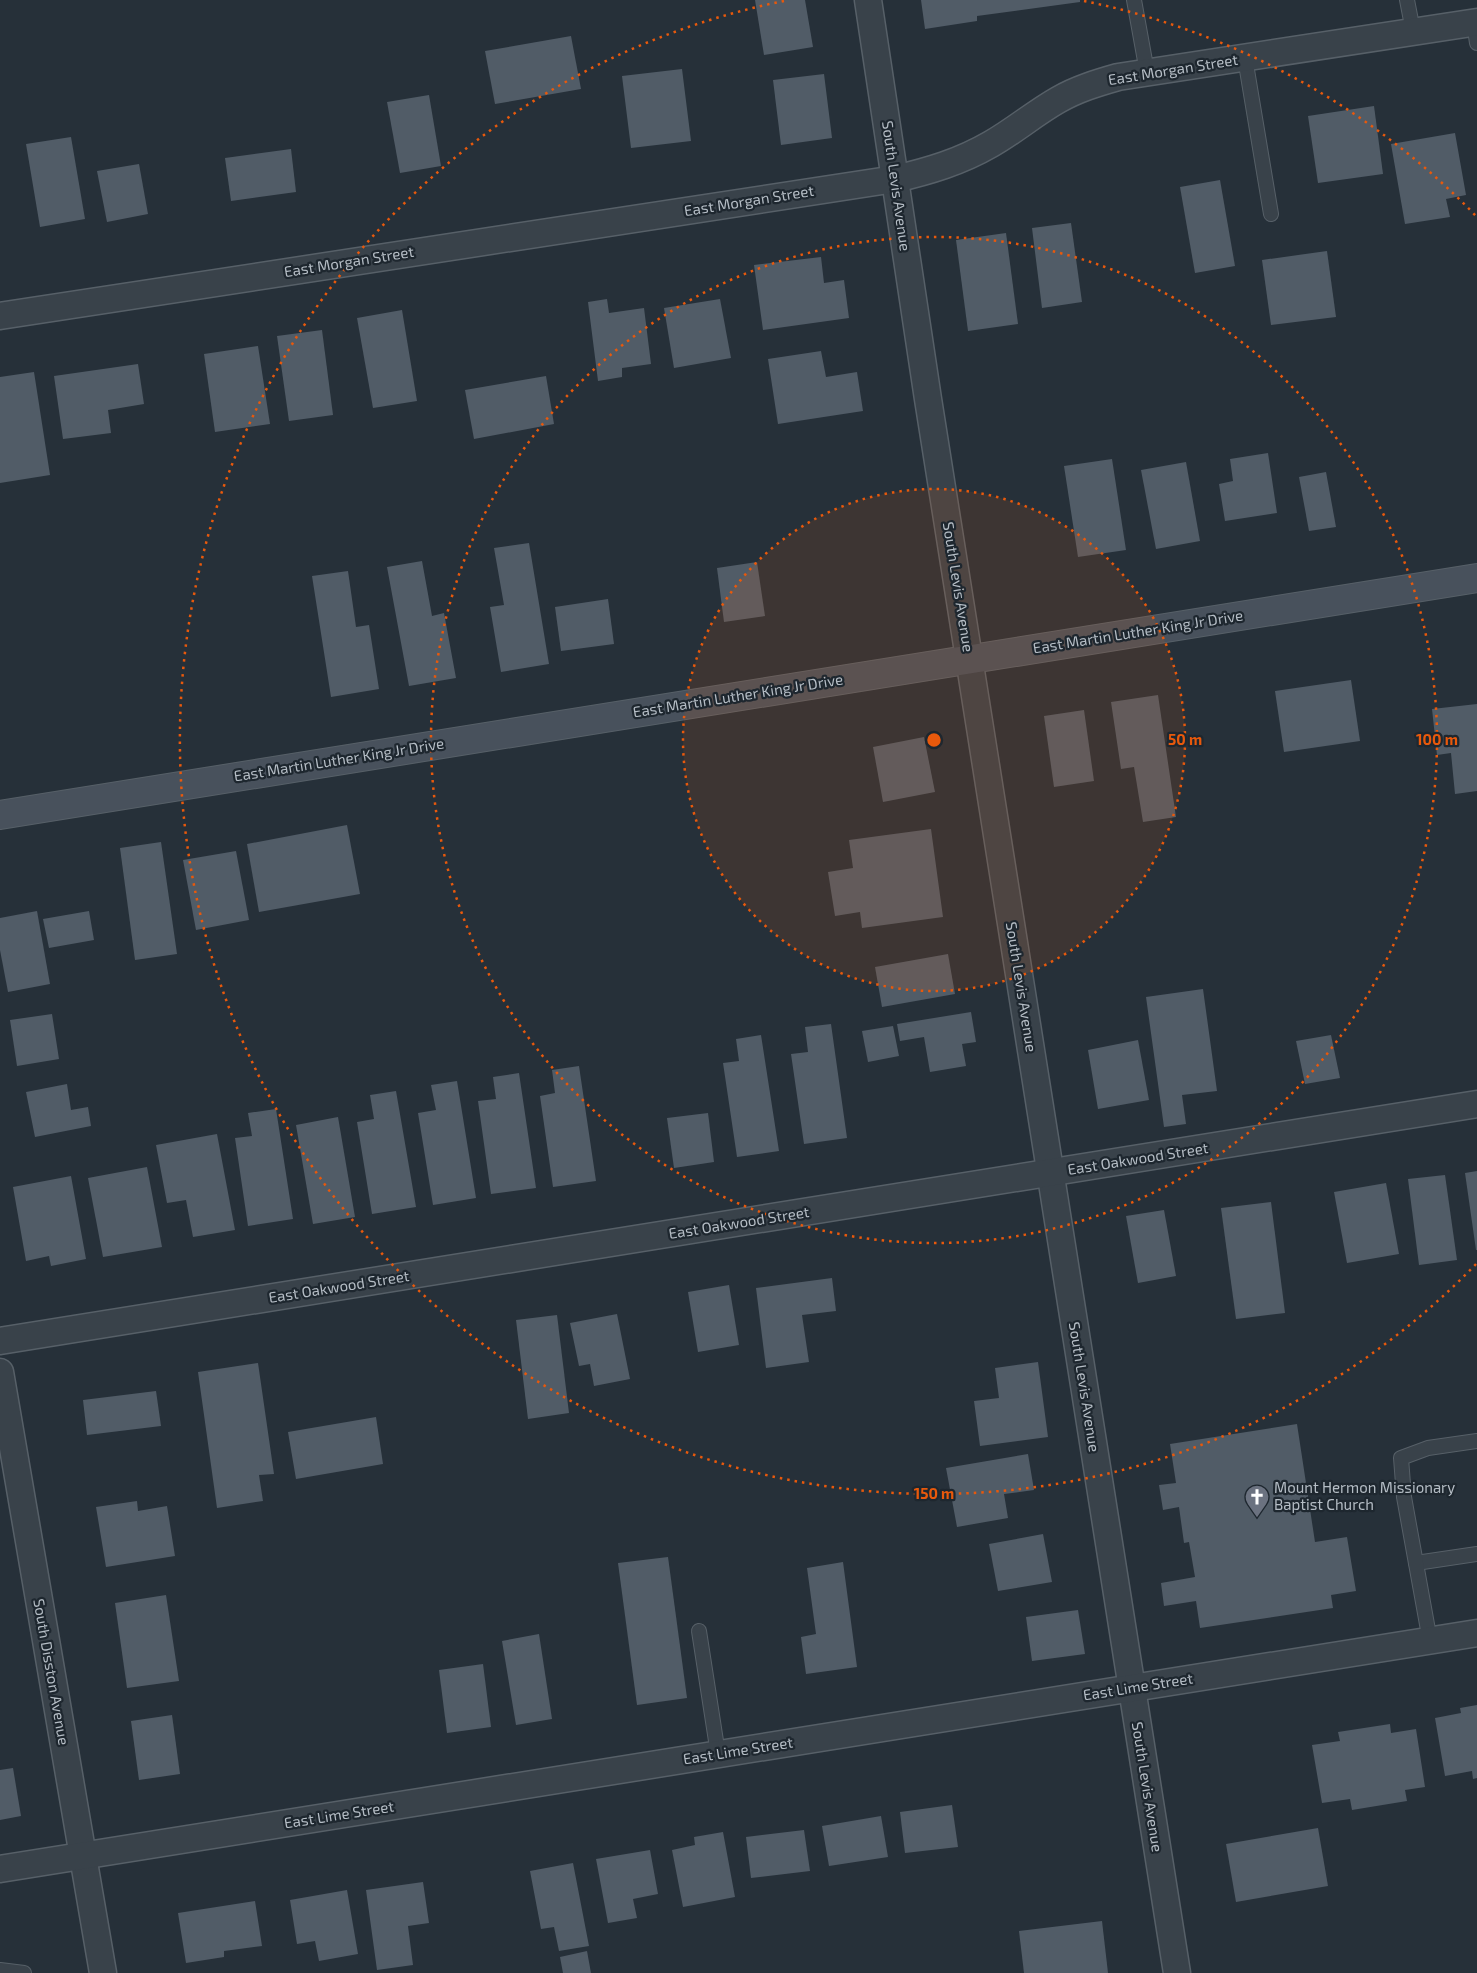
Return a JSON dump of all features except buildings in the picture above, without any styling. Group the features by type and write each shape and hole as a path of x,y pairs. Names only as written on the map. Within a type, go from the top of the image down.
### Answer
{"street":[{"name":"South Levis Avenue","path":"868,0 969,658 1177,1973"},
{"name":"East Morgan Street","path":"0,316 895,179 935,170 963,159 992,144 1058,100 1080,89 1118,77 1413,31 1476,29"},
{"name":"East Martin Luther King Jr Drive","path":"0,815 1477,578"},
{"name":"East Oakwood Street","path":"0,1341 1477,1104"},
{"name":"South Disston Avenue","path":"0,1372 103,1973"},
{"name":"East Lime Street","path":"0,1869 1477,1634"}],"lane":[{"path":"1134,0 1148,72"},
{"path":"1407,0 1413,31"},
{"path":"1245,58 1270,214"},
{"path":"1430,1641 1404,1497 1401,1458 1428,1448 1477,1441"},
{"path":"1416,1563 1477,1554"},
{"path":"700,1631 718,1754"},
{"path":"0,1970 24,1973"}],"place":[{"name":"Mount Hermon Missionary Baptist Church","path":"1257,1518"}]}
